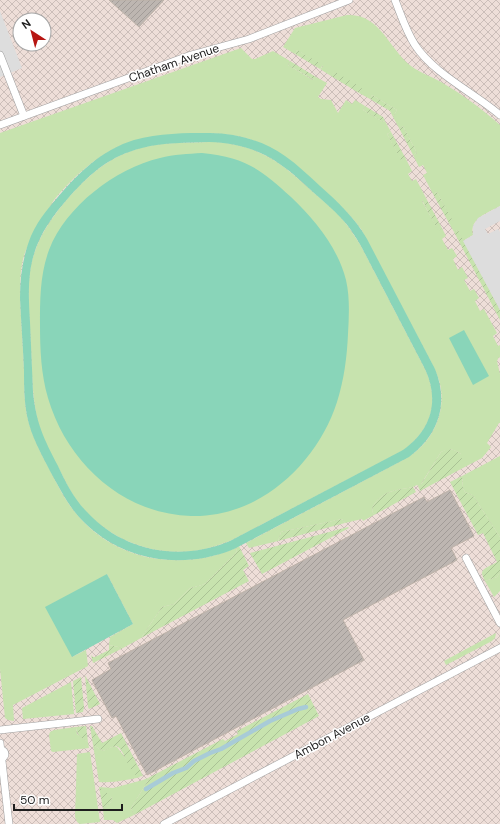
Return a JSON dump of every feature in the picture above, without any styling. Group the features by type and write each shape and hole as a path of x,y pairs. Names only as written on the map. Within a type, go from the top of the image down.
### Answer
{"lane":[{"name":"Chatham Avenue","path":"0,125 191,55 249,39 348,0"},
{"path":"395,0 408,32 415,45 424,56 434,66 500,115"},
{"path":"0,55 24,116"},
{"path":"466,558 500,623"},
{"name":"Ambon Avenue","path":"164,824 500,648"},
{"path":"0,730 98,719"},
{"path":"0,750 9,824"}],"shaded area":[{"path":"0,0 500,0 500,824 0,824"},
{"path":"0,11 12,42 12,52 16,52 22,68 0,77"},
{"path":"500,206 500,221 485,229 488,234 498,229 500,232 500,310 463,241 473,235 473,226 478,218"}],"green space":[{"path":"347,15 358,16 368,20 383,33 396,51 411,66 457,92 500,125 500,206 480,217 474,224 473,235 463,241 458,230 454,232 450,225 453,222 437,192 433,194 423,175 427,173 423,165 419,167 413,155 417,153 403,126 399,128 393,117 397,110 372,95 370,99 359,93 361,89 334,72 331,76 320,69 323,66 297,50 295,54 283,47 295,28"},
{"path":"241,48 252,59 273,51 290,61 288,65 313,80 316,77 327,83 318,97 321,99 331,100 338,113 346,100 352,104 355,100 365,106 363,110 383,122 385,121 391,132 387,134 402,161 406,159 412,171 408,174 412,181 416,179 426,198 422,201 438,230 442,228 446,236 442,239 448,250 452,248 457,256 453,259 458,270 462,267 468,278 464,280 470,291 474,289 479,298 475,301 480,311 484,309 497,333 493,336 498,346 500,345 500,358 499,357 497,361 500,374 500,423 487,443 491,447 482,458 461,469 461,454 451,450 441,452 421,484 418,486 392,491 383,495 373,506 372,510 374,515 363,521 362,519 345,523 342,519 281,532 278,541 249,548 246,543 403,460 421,447 434,428 441,407 442,396 438,377 361,229 336,201 287,158 269,147 249,139 212,134 150,137 127,143 106,153 78,174 54,200 24,256 21,274 20,298 25,399 29,423 34,438 60,490 71,507 96,533 113,544 133,553 153,558 174,560 195,559 216,555 236,548 237,551 206,583 190,588 174,604 162,607 141,638 123,648 109,645 110,637 133,624 107,574 72,657 86,650 88,666 13,705 14,721 8,720 5,718 0,669 0,133"},
{"path":"297,50 323,65 320,69 295,54"},
{"path":"290,61 316,77 314,80 288,65"},
{"path":"334,71 362,88 359,93 331,76"},
{"path":"372,95 397,110 393,117 390,111 370,99"},
{"path":"365,106 383,117 385,121 383,122 363,110"},
{"path":"403,126 417,153 413,155 399,128"},
{"path":"391,132 406,159 402,162 387,134"},
{"path":"182,133 220,133 240,136 259,142 277,151 290,159 352,217 367,239 435,369 441,394 441,406 438,418 428,439 409,457 234,549 214,556 172,560 152,558 132,552 113,544 95,532 71,507 50,471 34,437 26,410 20,298 22,266 31,236 38,223 63,191 87,167 103,154 123,144 143,138","holes":["209,142 238,145 273,159 298,178 347,224 361,246 425,369 430,381 432,403 426,424 413,442 403,450 230,541 192,551 173,552 135,544 102,526 78,502 64,479 45,439 34,403 29,297 30,273 35,251 49,222 78,187 102,166 131,151 150,146 176,143"]},
{"path":"209,142 226,143 244,147 266,156 295,176 333,209 343,220 361,246 425,369 430,381 432,392 431,414 421,433 414,442 404,450 230,541 205,549 188,552 170,552 137,545 121,538 93,519 81,506 68,487 42,434 36,413 33,394 29,285 31,265 41,237 62,205 77,188 102,166 121,155 152,145"},
{"path":"202,153 241,161 251,166 280,187 309,215 331,246 342,268 348,293 349,320 345,368 337,402 328,425 300,466 282,483 262,497 240,508 216,514 191,516 166,513 143,506 121,495 101,481 69,444 57,422 48,398 42,371 40,306 42,278 49,250 67,219 80,204 110,180 143,163 181,154"},
{"path":"437,192 454,223 450,225 433,194"},
{"path":"426,198 442,228 438,231 422,200"},
{"path":"458,230 500,310 500,320 454,232"},
{"path":"464,330 489,376 473,385 449,338"},
{"path":"447,449 455,450 462,455 461,469 420,491 418,486 422,483 441,452"},
{"path":"500,456 500,537 474,497 465,492 463,488 462,476"},
{"path":"462,476 463,488 465,492 474,497 500,537 500,572 497,577 485,581 482,574 483,570 497,562 483,533 478,535 450,482"},
{"path":"413,487 416,492 374,515 372,510 373,506 383,495 392,491"},
{"path":"342,519 345,523 278,541 281,532"},
{"path":"348,527 349,528 262,574 250,553"},
{"path":"239,546 249,566 243,570 249,581 141,638 162,607 174,604 190,588 206,583 234,555 237,551 236,548"},
{"path":"500,572 500,591 494,597 485,581 497,577"},
{"path":"107,574 133,624 72,657 45,607"},
{"path":"496,633 495,638 492,641 446,665 444,661"},
{"path":"109,645 123,648 93,663 91,655 95,657 109,650"},
{"path":"85,675 100,704 89,709 88,707"},
{"path":"81,677 84,707 83,712 76,713 73,681"},
{"path":"71,682 74,714 23,719 22,708"},
{"path":"308,694 319,716 134,815 131,808 149,779 148,778 223,739 225,741 238,734 237,731"},
{"path":"86,726 88,742 78,734 76,727"},
{"path":"90,726 92,726 102,743 121,733 143,776 138,776 134,773 122,752 116,746 103,751 93,745"},
{"path":"76,727 77,734 88,742 89,748 51,751 50,732 54,730"},
{"path":"93,745 103,751 114,746 117,747 141,777 115,782 99,782"},
{"path":"90,752 100,822 80,824 77,822 75,817 77,754"},
{"path":"148,778 149,779 131,808 134,815 117,823 113,820 104,820 103,809 111,802 112,798 99,787 113,788"},
{"path":"99,787 110,795 112,799 111,802 103,809"}],"building":[{"path":"109,0 164,0 139,27"},
{"path":"450,490 474,536 451,548 457,560 343,620 364,660 147,775 116,716 112,718 92,680 111,669 108,663 424,497 427,502"}],"waterway":[{"path":"146,789 173,773 186,768 194,761 221,749 270,721 306,707"}]}
